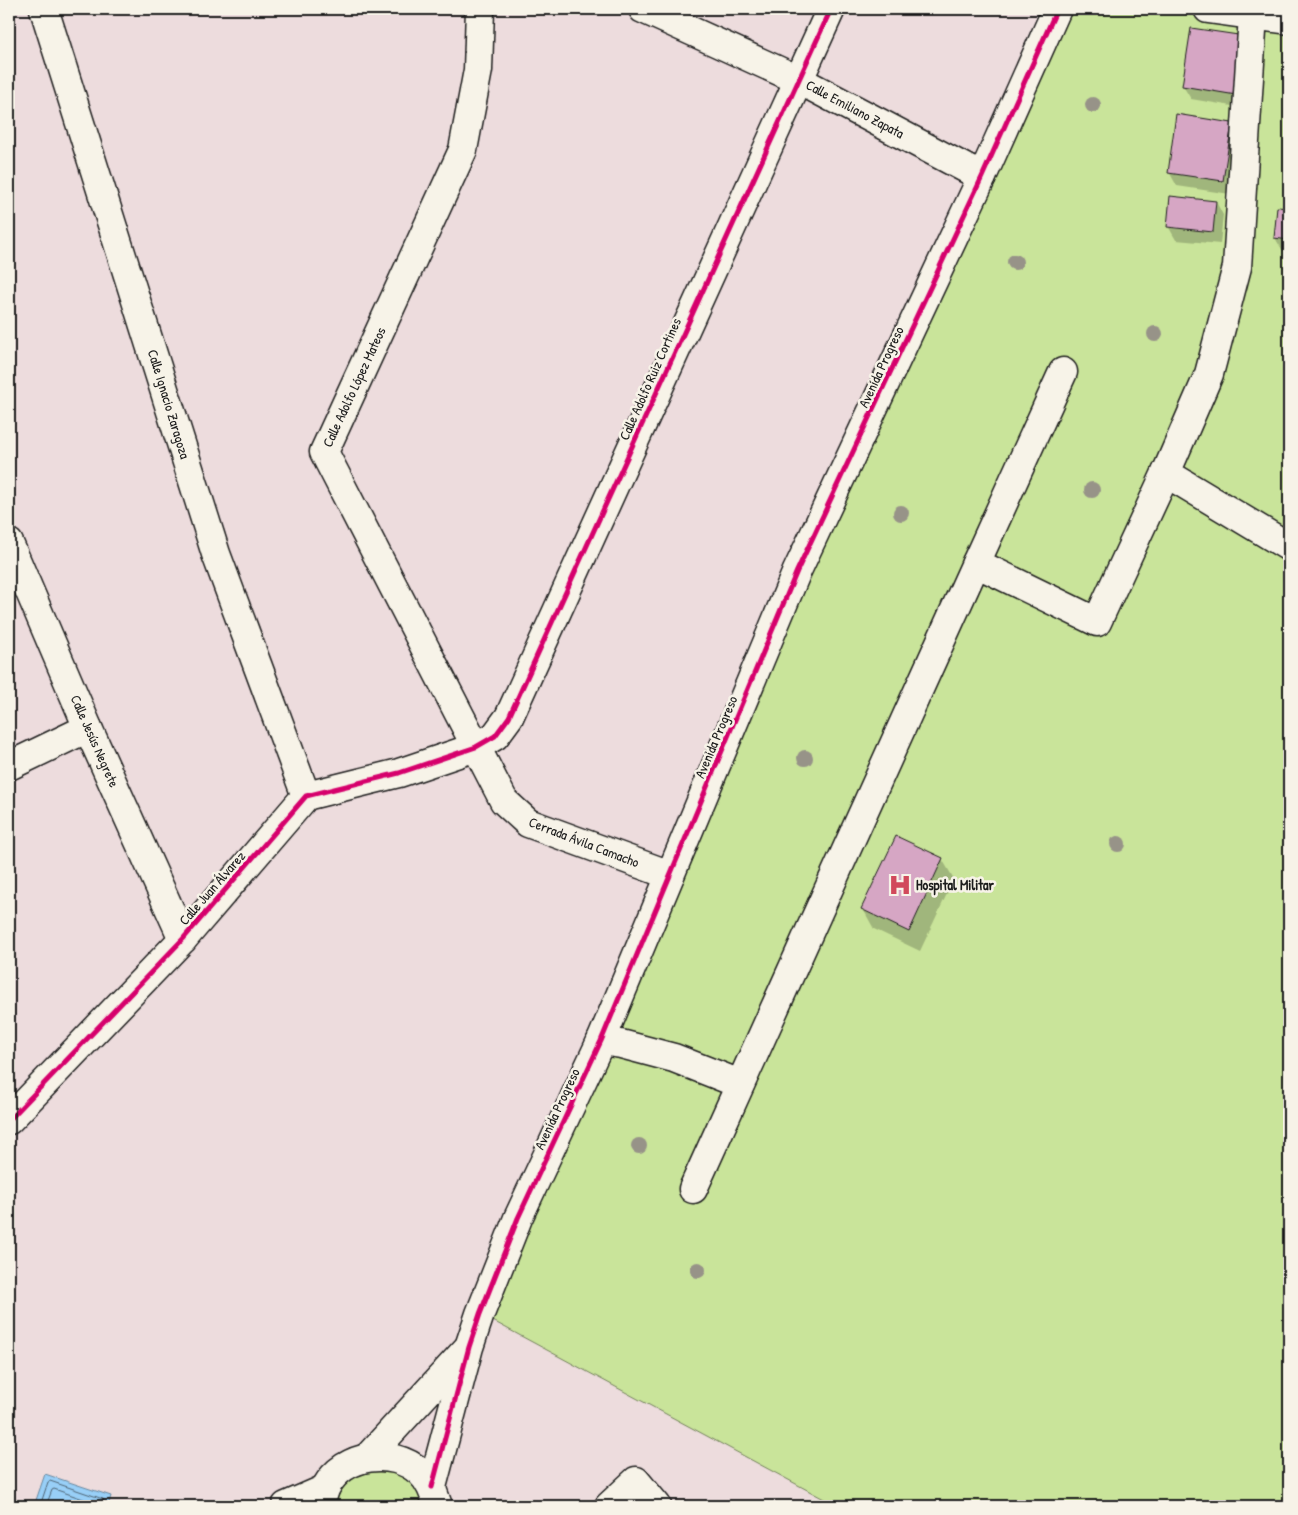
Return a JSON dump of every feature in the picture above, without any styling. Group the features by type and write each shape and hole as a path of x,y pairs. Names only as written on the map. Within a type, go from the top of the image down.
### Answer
{"street":[{"name":"Calle Ignacio Zaragoza","path":"44,9 216,554 306,796"},
{"name":"Calle Adolfo López Mateos","path":"465,751 324,452 463,150 478,70 480,9"},
{"name":"Calle Emiliano Zapata","path":"643,9 799,80 982,177"},
{"name":"Calle Adolfo Ruiz Cortines","path":"465,751 495,736 509,718 831,9"},
{"name":"Avenida Progreso","path":"435,1497 469,1347 518,1218 606,1029 797,571 982,177 1056,9"},
{"path":"1208,9 1289,20"},
{"path":"976,564 1097,622 1166,473 1209,374 1237,266 1253,15"},
{"path":"692,1189 1063,372"},
{"path":"1166,473 1289,547"},
{"name":"Calle Jesús Negrete","path":"9,543 88,728 183,939"},
{"path":"9,766 88,728"},
{"path":"306,796 399,773 465,751"},
{"name":"Cerrada Ávila Camacho","path":"465,751 504,801 528,823 670,875"},
{"name":"Calle Juan Álvarez","path":"9,1120 183,939 306,796"},
{"path":"606,1029 740,1084"},
{"name":"Avenida Progreso","path":"368,1457 469,1347"},
{"path":"286,1506 323,1497 336,1474 351,1463 368,1457 387,1456 404,1462 420,1472 435,1497"},
{"path":"610,1506 636,1481 657,1506"}],"green space":[{"path":"1058,9 1289,9 1289,1506 837,1506 480,1314"},
{"path":"387,1456 440,1506 286,1506"}],"water":[{"path":"45,1474 111,1496 108,1506 34,1506"}],"building":[{"path":"1191,28 1245,36 1236,95 1182,86"},
{"path":"1176,114 1232,123 1223,181 1168,173"},
{"path":"1170,196 1216,201 1213,232 1167,227"},
{"path":"1277,207 1289,208 1289,240 1274,238"},
{"path":"896,836 943,858 909,932 861,909"}],"cycle path":[{"path":"9,1120 183,939 306,796 399,773 476,747 495,736 509,717 831,9"},
{"path":"432,1487 469,1347 518,1218 601,1041 797,571 982,177 1057,9"}],"place":[{"name":"Hospital Militar","path":"900,885"}]}
